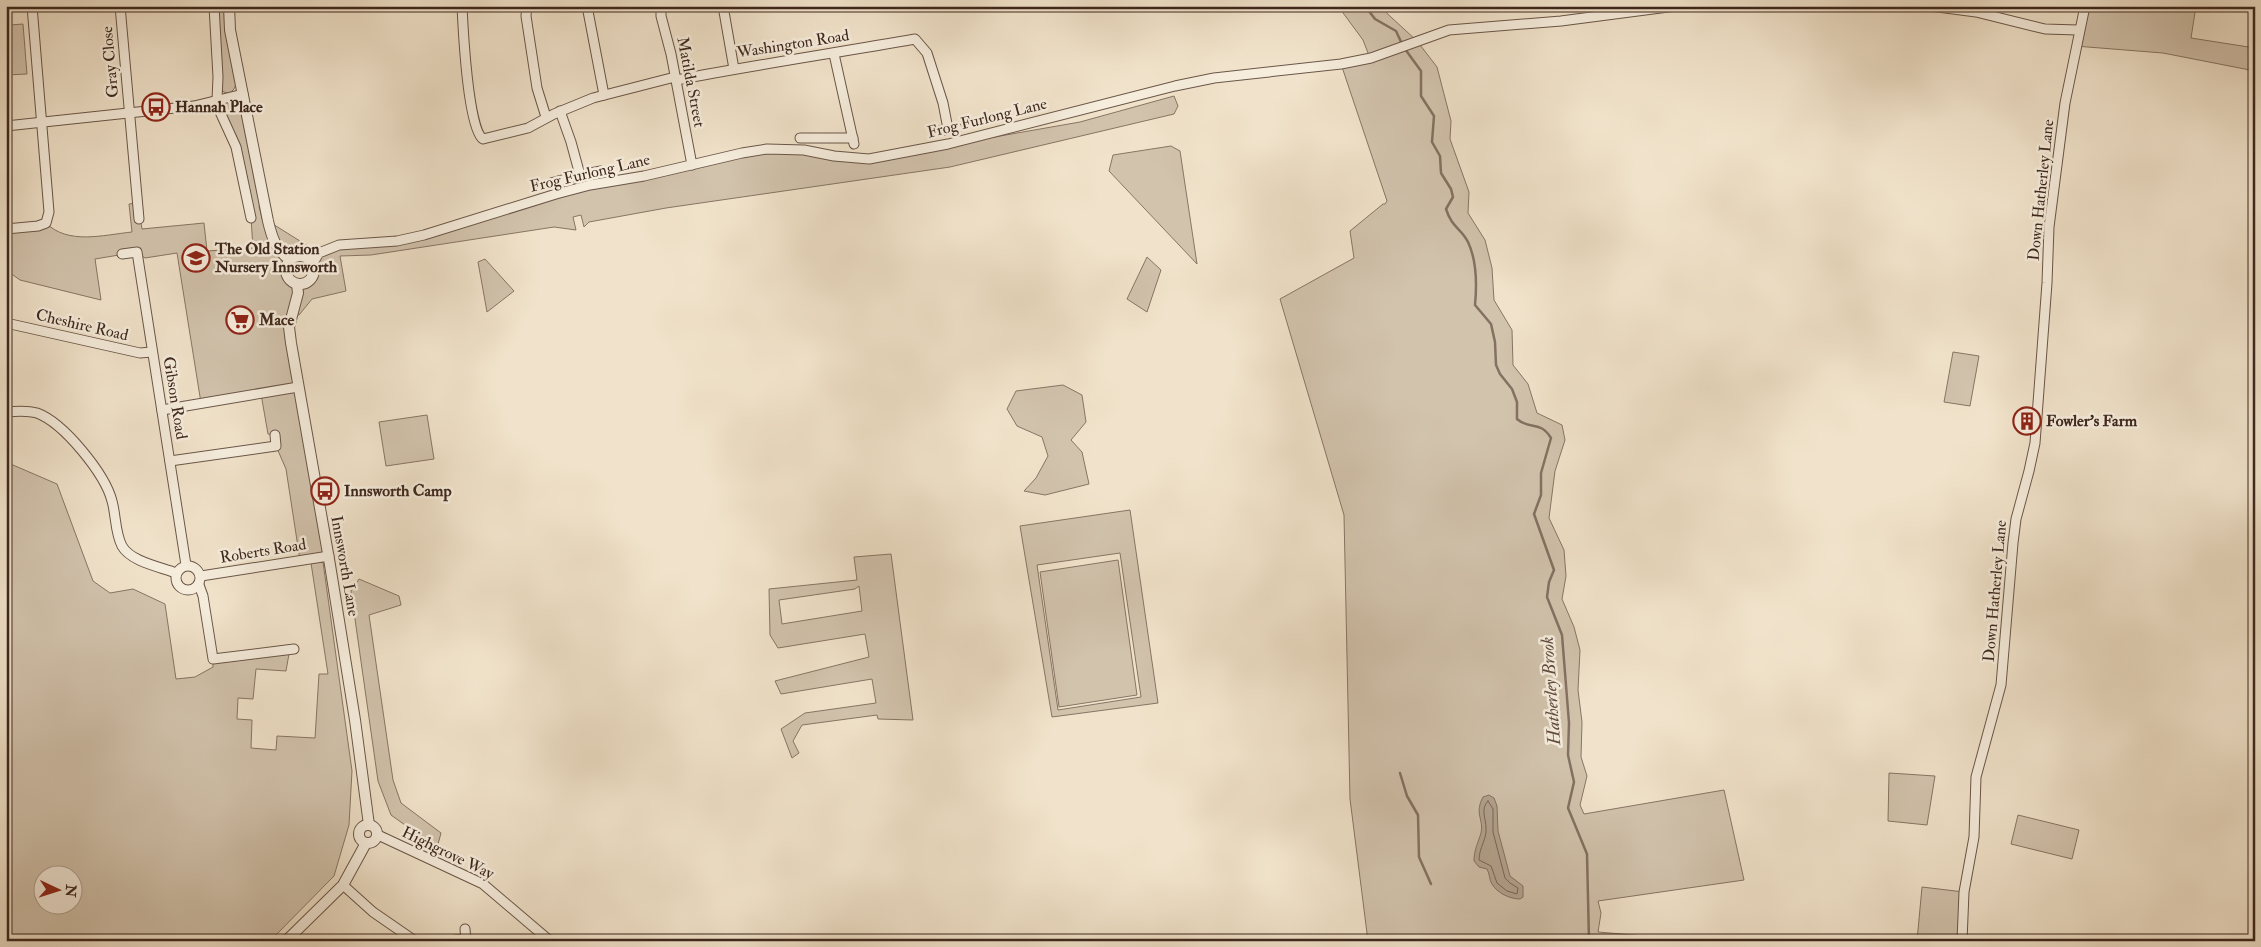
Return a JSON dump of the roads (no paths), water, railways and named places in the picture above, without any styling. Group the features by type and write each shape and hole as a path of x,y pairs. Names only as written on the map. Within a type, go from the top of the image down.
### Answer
{"street":[{"path":"6,229 38,226 46,223 49,212 32,6"},
{"name":"Gray Close","path":"120,6 130,114"},
{"path":"214,6 218,77 216,101 236,148 251,218"},
{"path":"228,6 230,30 272,237 279,252 290,260"},
{"name":"Washington Road","path":"462,6 466,67 476,129 480,138 483,139 528,128 546,118 604,95 676,78 834,54 915,39 927,53 952,129 938,131"},
{"path":"527,6 526,16 537,88 546,118"},
{"path":"587,6 604,95"},
{"name":"Matilda Street","path":"660,6 692,165"},
{"path":"723,6 734,69"},
{"name":"Frog Furlong Lane","path":"313,263 319,253 339,245 397,241 424,235 556,194 767,149 804,150 834,156 869,158 948,144 1175,86 1214,78 1341,64 1371,58 1448,30 1561,21 1676,6"},
{"path":"1930,6 1976,12 2045,28 2078,30"},
{"name":"Down Hatherley Lane","path":"1962,941 1964,892 1974,837 1976,777 2001,685 2016,519 2030,471 2035,443 2047,283 2049,227 2065,103 2078,30 2085,6"},
{"path":"800,138 853,141 834,54"},
{"path":"6,126 194,106 243,94"},
{"path":"560,112 580,175"},
{"path":"130,114 139,219"},
{"path":"551,183 601,170"},
{"path":"138,203 148,202"},
{"name":"Gibson Road","path":"136,242 186,565"},
{"path":"122,254 137,252"},
{"path":"303,256 313,263 315,269 313,277 306,283 298,284 287,276 286,266 290,260 303,256"},
{"name":"Innsworth Lane","path":"298,284 298,293 290,326 298,387 329,556 370,825"},
{"name":"Cheshire Road","path":"6,324 140,353 152,352"},
{"path":"162,410 298,387"},
{"path":"6,412 22,411 37,413 54,423 74,440 107,486 123,547 133,556 176,573"},
{"path":"170,461 276,446 275,435"},
{"name":"Roberts Road","path":"201,576 329,556"},
{"path":"176,573 186,565 195,567 201,576 199,585 203,596 213,659 294,649"},
{"path":"176,573 176,581 181,589 191,591 199,585"},
{"path":"286,941 343,885 366,844 375,841 378,834 375,828 370,825 361,827 358,834 366,844"},
{"name":"Highgrove Way","path":"378,834 483,884 550,941"},
{"path":"343,885 373,912 414,941"},
{"path":"455,940 465,936"}],"water":[{"path":"1489,795 1494,798 1497,806 1498,831 1510,876 1523,886 1523,897 1520,899 1508,897 1500,893 1491,882 1487,869 1479,867 1474,861 1475,850 1482,828 1479,812 1480,803 1483,797"}],"waterway":[{"name":"Hatherley Brook","path":"1365,6 1375,19 1396,31 1402,44"},
{"name":"Hatherley Brook","path":"1405,49 1421,71 1421,96 1434,116 1432,142 1440,156 1441,173 1451,189 1453,197 1446,209 1451,220 1465,237 1471,249 1476,273 1475,305 1491,324 1495,342 1496,365 1500,374 1512,389 1517,402 1517,419 1543,429 1551,438 1541,473 1541,495 1534,514 1554,570 1549,582 1547,597 1562,635 1569,723 1568,755 1574,782 1568,808 1587,854 1589,941"},
{"path":"1400,773 1407,796 1418,815 1419,857 1431,884"}],"place":[{"name":"Hannah Place","path":"156,107"},
{"name":"The Old Station Nursery Innsworth","path":"196,258"},
{"name":"Mace","path":"240,320"},
{"name":"Fowler's Farm","path":"2027,421"},
{"name":"Innsworth Camp","path":"325,491"}]}
